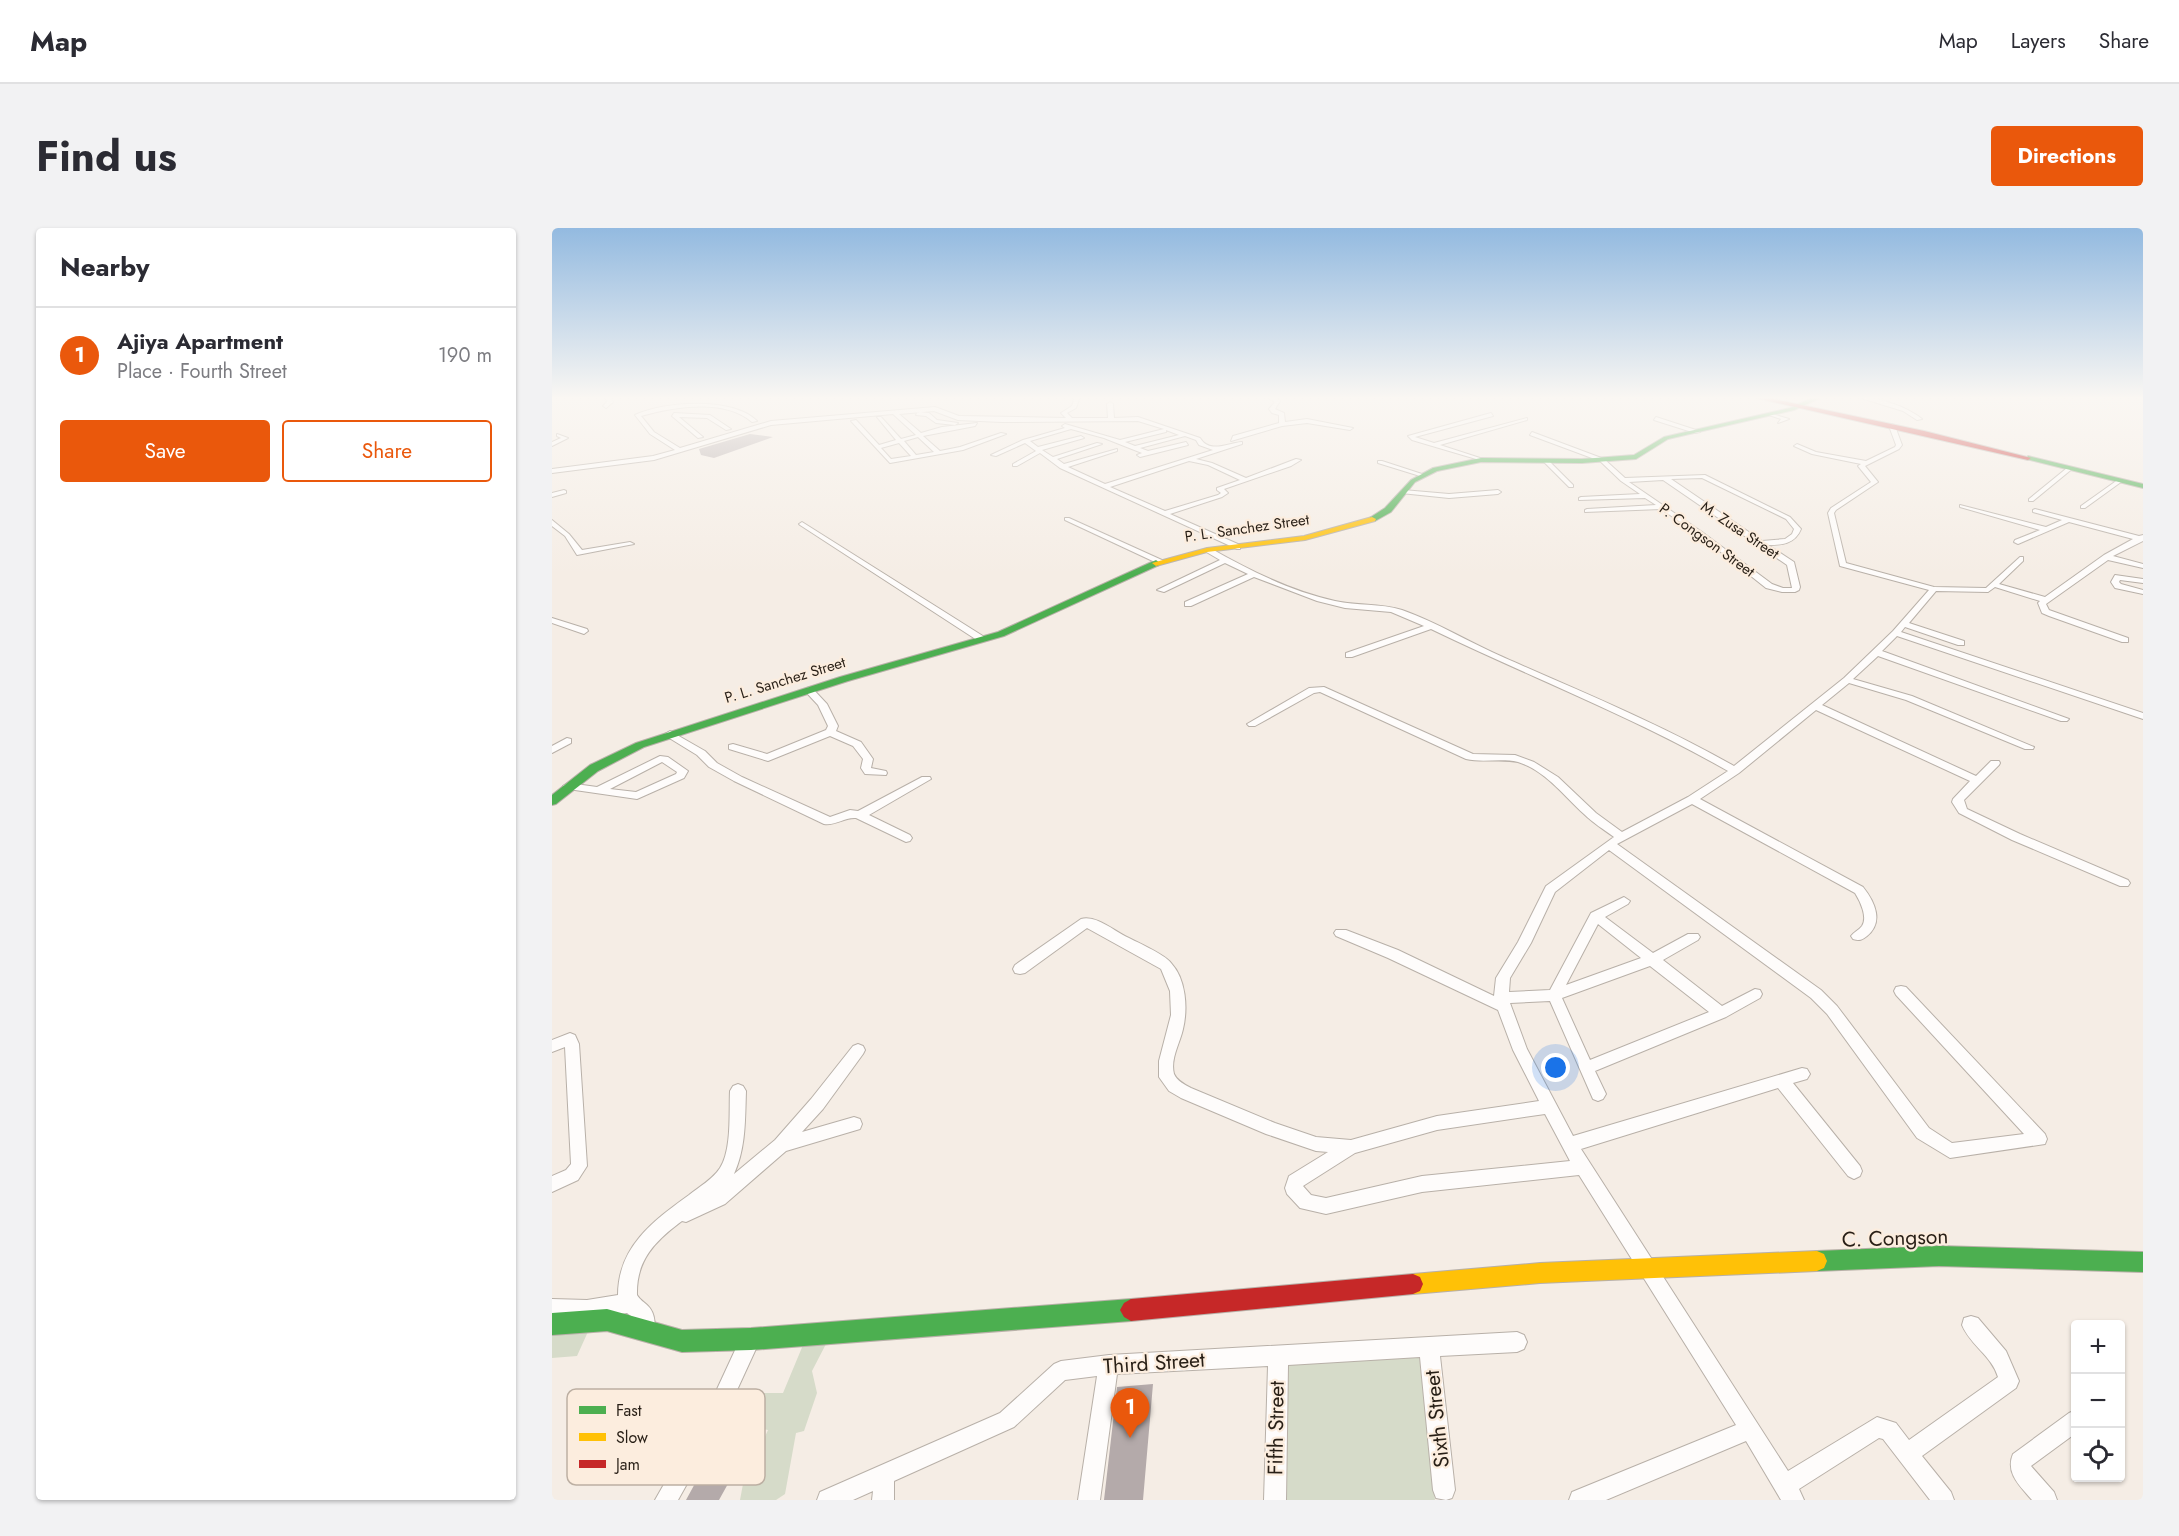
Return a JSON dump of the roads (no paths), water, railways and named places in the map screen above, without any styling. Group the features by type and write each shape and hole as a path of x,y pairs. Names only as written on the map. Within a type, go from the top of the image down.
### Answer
{"street":[{"path":"552,471 660,456"},
{"path":"884,456 888,461 919,456"},
{"path":"1015,465 1029,456"},
{"path":"1047,456 1062,466 1237,547"},
{"path":"1051,459 1059,456"},
{"path":"1062,466 1095,456"},
{"path":"1106,486 1199,456"},
{"path":"1470,456 1481,460"},
{"path":"1592,456 1602,460"},
{"name":"P. L. Sanchez Street","path":"552,801 568,786 609,759 670,734 809,690 982,640 1040,617 1160,561 1207,550 1305,538 1367,520 1388,510 1422,475 1454,464 1481,460 1602,460 1630,456"},
{"path":"1831,456 1865,463"},
{"path":"1863,471 1861,466 1880,456"},
{"path":"2018,456 2143,486"},
{"path":"1808,458 1863,471 1875,482 1833,509 1831,513 1843,564 1934,589 1988,590 2020,559"},
{"path":"1191,460 1210,464 1246,480"},
{"path":"1166,513 1220,496 1225,493 1219,490 1298,460"},
{"name":"P. Congson Street","path":"1602,460 1623,480 1769,586 1789,591"},
{"path":"1546,461 1571,486"},
{"path":"1380,462 1422,475"},
{"path":"2031,500 2069,469"},
{"path":"1623,480 1697,475 1710,478 1788,518 1798,529 1796,535 1788,542 1760,543"},
{"name":"M. Zusa Street","path":"1663,477 1791,564 1796,587 1789,591"},
{"path":"2083,507 2119,481"},
{"path":"552,495 564,492"},
{"path":"1403,492 1450,496 1498,492"},
{"path":"1581,499 1645,496"},
{"path":"1962,506 2046,529"},
{"path":"1587,511 1662,507"},
{"path":"2035,511 2141,538"},
{"path":"1067,519 1160,561"},
{"path":"2018,542 2070,519"},
{"path":"552,522 580,553 630,544"},
{"path":"802,524 982,640"},
{"path":"2124,640 2042,607 2046,600 2107,557 2141,538"},
{"path":"1207,550 1253,575 1335,604 1387,608 1619,711 1735,771"},
{"path":"2107,557 2143,566"},
{"path":"1161,590 1226,560"},
{"path":"1188,604 1253,575"},
{"path":"2143,581 2118,576 2115,582 2118,586 2143,592"},
{"path":"1995,585 2046,600"},
{"path":"1934,589 1900,628 1847,680 1735,771 1692,799 1609,844 1550,889 1503,978 1503,1002 1520,1050 1569,1145 1750,1429 1788,1493 1877,1428 1889,1430 1943,1500"},
{"path":"552,620 584,631"},
{"path":"1349,655 1429,627"},
{"path":"1900,628 1961,643"},
{"path":"1900,628 2143,716"},
{"path":"1876,652 2064,719"},
{"path":"1847,680 1909,699 2029,747"},
{"path":"1252,724 1312,690 1321,689 1470,757 1484,760 1512,758 1540,770 1567,788 1584,808 1623,838"},
{"path":"734,747 768,758 830,732 833,726 822,704 809,690"},
{"path":"1816,706 1978,781"},
{"path":"830,732 857,744 868,759 866,768 869,772 882,773"},
{"path":"670,734 701,753 713,765 738,779 828,821 834,822 849,814 860,815 906,838"},
{"path":"552,750 567,741"},
{"path":"568,786 599,790 641,795 680,776 683,771 664,759 660,759 599,790"},
{"path":"1995,763 1959,799 1958,802 1963,811 2016,837 2124,883"},
{"path":"860,815 926,779"},
{"path":"1692,799 1859,890 1867,900 1870,922 1869,927 1858,936"},
{"path":"1609,844 1816,994 1832,1010 1923,1134 1950,1151 2039,1139 1901,991"},
{"path":"1554,995 1596,916 1624,901"},
{"path":"1596,916 1721,1013"},
{"path":"1020,969 1084,923 1099,927 1166,965 1172,976 1177,991 1178,1015 1166,1061 1167,1077 1174,1086 1186,1094 1272,1129 1316,1144 1351,1147"},
{"path":"1341,933 1503,1002 1554,995 1654,959 1693,937"},
{"path":"1586,1068 1721,1013 1755,994"},
{"path":"1554,995 1598,1094"},
{"path":"552,1046 570,1039 572,1044 579,1166 572,1175 552,1184"},
{"path":"660,1227 719,1198 780,1145 817,1104 858,1050"},
{"path":"1569,1145 1802,1074"},
{"path":"1782,1081 1854,1171"},
{"path":"645,1330 644,1315 630,1303 627,1293 633,1262 649,1238 660,1227 719,1182 727,1173 732,1160 738,1090"},
{"path":"1548,1107 1474,1116 1351,1147 1294,1182 1294,1190 1302,1200 1316,1205 1336,1205 1422,1184 1583,1167"},
{"path":"780,1145 854,1124"},
{"name":"C. Congson","path":"552,1324 607,1320 682,1341 751,1339 1086,1314 1540,1273 1939,1256 2143,1262"},
{"path":"552,1308 587,1309 630,1303"},
{"path":"1907,1454 2009,1381 2007,1371 1999,1359 1971,1325"},
{"path":"727,1389 751,1339"},
{"name":"Third Street","path":"828,1500 1007,1420 1061,1371 1109,1365 1516,1342"},
{"name":"Sixth Street","path":"1429,1347 1444,1490"},
{"name":"Fifth Street","path":"1275,1500 1278,1355"},
{"path":"1089,1500 1109,1365"},
{"path":"2046,1500 2022,1473 2020,1461 2071,1424"},
{"path":"1580,1500 1750,1429"},
{"path":"883,1500 884,1476"},
{"path":"666,1500 675,1485"}],"place":[{"name":"Ajiya Apartment","path":"1130,1438"}]}
